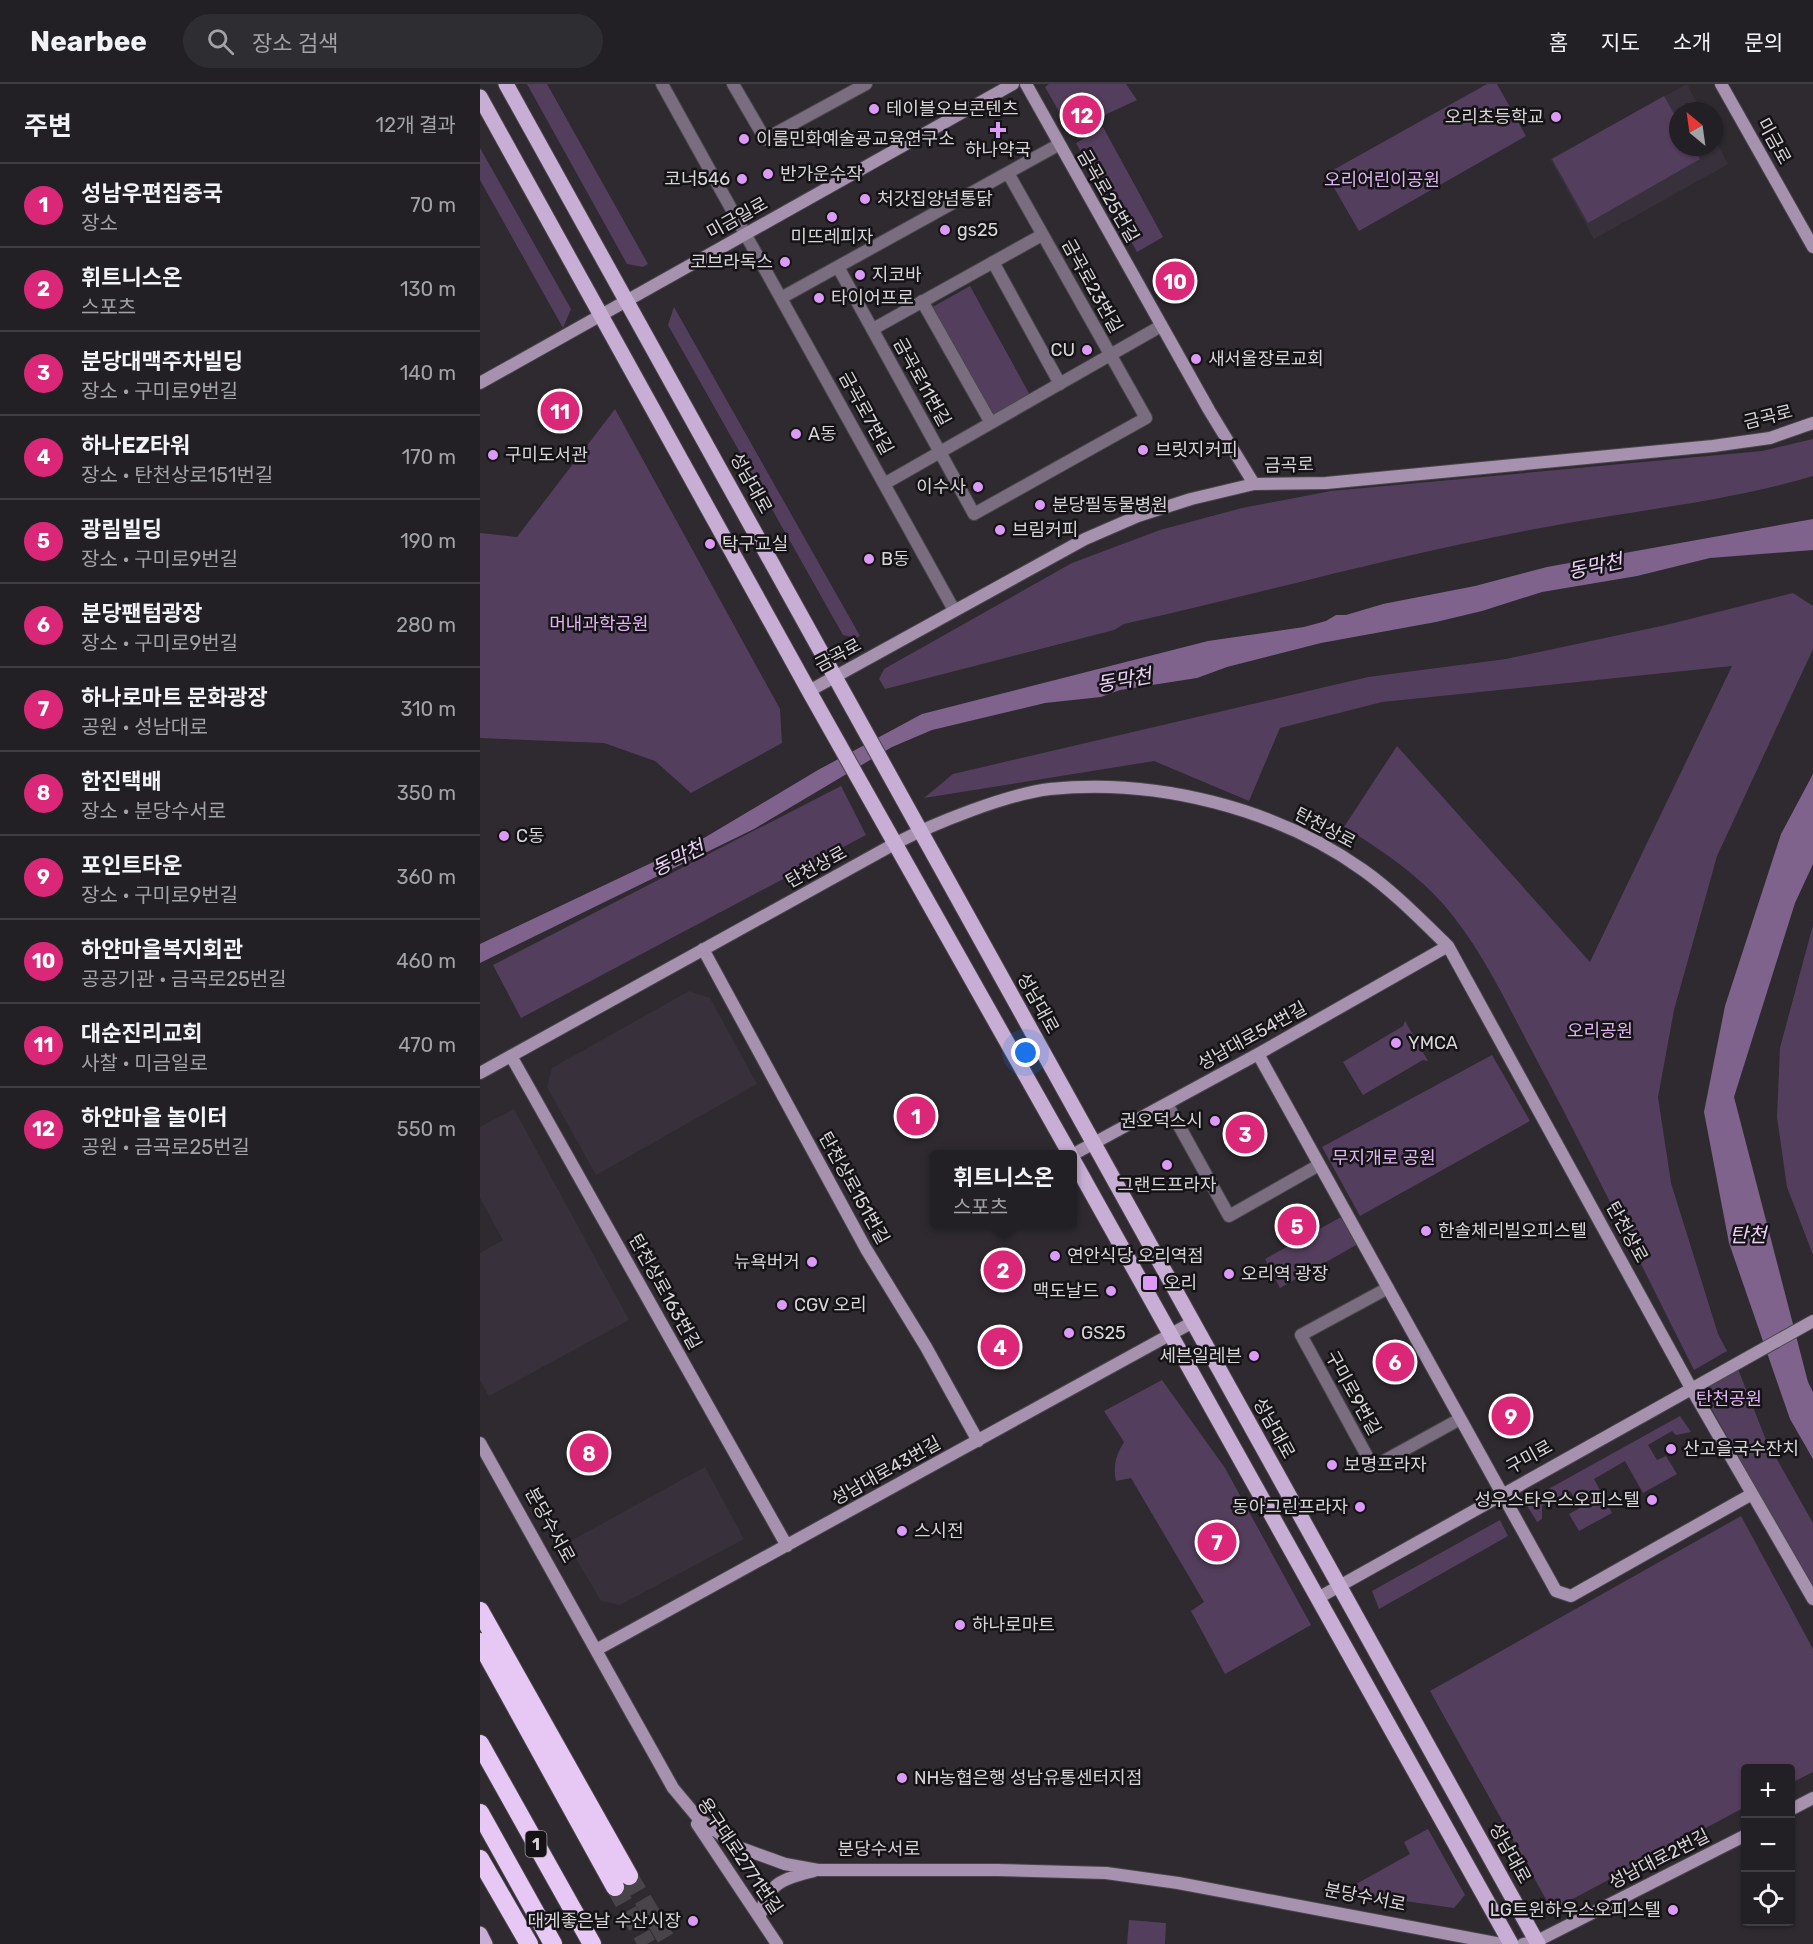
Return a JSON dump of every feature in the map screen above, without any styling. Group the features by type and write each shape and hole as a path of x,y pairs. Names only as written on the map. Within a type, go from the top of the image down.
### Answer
{"highway":[{"path":"480,1611 622,1882 480,1642"},
{"name":"1","path":"480,1744 592,1944"},
{"name":"1","path":"480,1813 554,1944"},
{"path":"480,1859 529,1944"}],"main road":[{"name":"성남대로","path":"506,84 1340,1586 1532,1943"},
{"path":"480,97 809,691 1068,1150"},
{"path":"1077,1167 1511,1944"},
{"path":"480,1934 485,1944"}],"street":[{"name":"금곡로7번길","path":"662,84 954,610"},
{"path":"734,84 765,139 866,84"},
{"name":"미금일로","path":"480,383 1013,84"},
{"name":"금곡로25번길","path":"1026,84 1161,326 1254,484"},
{"name":"미금로","path":"1721,84 1813,247"},
{"name":"금곡로25번길","path":"838,267 1058,145"},
{"name":"금곡로23번길","path":"1008,173 1146,418 1048,473"},
{"name":"금곡로23번길","path":"951,286 1042,235"},
{"path":"993,262 1060,384"},
{"path":"781,298 838,267"},
{"name":"금곡로11번길","path":"838,267 974,514 1048,473"},
{"name":"금곡로11번길","path":"873,329 951,286"},
{"path":"922,302 991,423"},
{"path":"1110,355 1161,326"},
{"name":"금곡로23번길","path":"1013,411 1110,355"},
{"name":"금곡로11번길","path":"884,484 1013,411"},
{"name":"금곡로","path":"809,691 1085,539 1138,516 1191,499 1254,484 1326,483 1621,457 1770,438 1813,423"},
{"name":"탄천상로","path":"480,1073 920,830 983,808 1051,789 1122,788 1182,796 1248,813 1318,842 1376,879 1448,946 1691,1388 1813,1599"},
{"name":"성남대로54번길","path":"1077,1153 1258,1054 1448,946"},
{"name":"탄천상로151번길","path":"703,950 866,1249 926,1347 978,1441"},
{"path":"1258,1054 1556,1591 1571,1596 1752,1494"},
{"name":"탄천상로163번길","path":"511,1056 787,1546"},
{"path":"1167,1104 1229,1216 1319,1165"},
{"name":"구미로9번길","path":"1388,1288 1301,1335 1372,1467 1460,1419"},
{"name":"구미로","path":"1318,1598 1501,1493 1813,1321"},
{"name":"성남대로43번길","path":"596,1650 1193,1322"},
{"name":"분당수서로","path":"480,1443 673,1788 698,1818 738,1846 785,1864 818,1870 1097,1873 1178,1883 1501,1944"},
{"name":"용구대로2771번길","path":"673,1788 777,1944"},
{"path":"1795,1808 1813,1798"},
{"name":"성남대로2번길","path":"1532,1943 1741,1838"},
{"path":"760,1916 765,1897 771,1889 783,1880 818,1870"}],"shaded area":[{"path":"1687,84 1696,102 1669,102 1669,156 1723,154 1728,164 1594,239 1550,159"},
{"path":"689,991 710,998 757,1084 596,1175 547,1087 552,1068"},
{"path":"514,1109 629,1320 489,1396 480,1381 480,1253 503,1240 480,1198 480,1127"},
{"path":"705,1467 744,1539 620,1605 601,1601 567,1543"}],"green space":[{"path":"527,84 547,84 648,264 643,267 627,264"},
{"path":"1049,84 1126,84 1137,100 1070,131 1045,87"},
{"name":"오리어린이공원","path":"1487,84 1497,84 1526,136 1359,231 1326,174"},
{"path":"1664,96 1669,105 1669,156 1698,156 1700,159 1588,223 1552,159"},
{"path":"1103,127 1163,237 1137,252 1076,143"},
{"path":"480,148 571,309 563,328 480,180"},
{"path":"970,286 1031,397 991,420 929,309"},
{"path":"674,307 860,636 856,638 843,635 668,325"},
{"name":"머내과학공원","path":"615,409 780,709 782,743 691,793 655,761 604,743 480,738 480,533 517,537"},
{"path":"1813,439 1813,476 1779,485 1712,500 1541,528 1436,550 1124,624 1114,630 885,689 879,679 884,669 1072,563 1160,530 1242,508 1331,491 1762,451"},
{"name":"오리공원","path":"1793,593 1813,606 1813,649 1717,856 1674,1010 1658,1097 1671,1183 1718,1334 1727,1351 1694,1370 1552,1089 1492,975 1470,939 1444,905 1410,872 1344,827 1397,746 1590,962 1732,666 1382,702 1280,728 1249,801 1154,761 924,798 953,774 1368,677 1506,659 1666,625"},
{"path":"841,786 866,835 521,1018 493,965"},
{"path":"1813,925 1813,1255 1787,1187 1777,1117 1780,1048"},
{"name":"YMCA","path":"1405,1021 1428,1061 1423,1060 1363,1095 1343,1062 1403,1026"},
{"name":"무지개로 공원","path":"1492,1055 1530,1121 1360,1216 1322,1147"},
{"path":"1343,1216 1358,1244 1280,1288 1265,1259"},
{"name":"탄천공원","path":"1738,1369 1766,1440 1813,1523 1813,1589 1701,1390"},
{"path":"1162,1380 1225,1468 1311,1625 1225,1674 1191,1611 1204,1602 1131,1478 1116,1481 1116,1460 1124,1442 1104,1411"},
{"path":"1680,1416 1691,1432 1676,1435 1672,1431 1648,1445 1657,1460 1666,1456 1677,1474 1643,1493 1625,1461 1594,1479 1612,1513 1579,1531 1569,1514 1580,1508 1570,1491 1542,1506 1542,1519 1537,1522 1525,1502"},
{"path":"1741,1516 1813,1649 1813,1772 1795,1781 1795,1764 1741,1764 1741,1809 1552,1910 1430,1691"},
{"path":"1500,1520 1508,1536 1379,1609 1372,1591"},
{"path":"1428,1829 1465,1895 1454,1908 1342,1892 1410,1854 1404,1842"},
{"path":"1129,1920 1166,1923 1165,1944 1127,1944"}],"water":[{"name":"동막천","path":"1813,519 1813,550 1710,558 1637,576 1542,592 1482,611 1436,622 1321,643 1227,667 1197,678 1120,690 1101,697 1045,703 932,730 892,747 754,829 480,963 480,944 704,838 818,770 922,714 1208,641 1304,627 1326,621 1336,615 1346,615 1383,604 1475,586 1547,567"},
{"name":"탄천","path":"1813,774 1813,864 1795,903 1734,1097 1808,1382 1813,1392 1813,1459 1790,1419 1729,1243 1704,1112 1725,1006 1781,834"}],"tunnel":[{"path":"629,1876 669,1944"},
{"path":"615,1887 647,1944"}],"place":[{"name":"테이블오브콘텐츠","path":"874,109"},
{"name":"하얀마을 놀이터","path":"1082,115"},
{"name":"오리초등학교","path":"1556,117"},
{"name":"하나약국","path":"998,130"},
{"name":"이룸민화예술굥교육연구소","path":"744,139"},
{"name":"반가운수작","path":"768,174"},
{"name":"코너546","path":"742,179"},
{"name":"처갓집양념통닭","path":"865,199"},
{"name":"미뜨레피자","path":"832,217"},
{"name":"gs25","path":"945,230"},
{"name":"코브라독스","path":"785,262"},
{"name":"지코바","path":"860,275"},
{"name":"하얀마을복지회관","path":"1175,281"},
{"name":"타이어프로","path":"819,298"},
{"name":"CU","path":"1087,350"},
{"name":"새서울장로교회","path":"1196,359"},
{"name":"대순진리교회","path":"560,411"},
{"name":"A동","path":"796,434"},
{"name":"브릿지커피","path":"1143,450"},
{"name":"구미도서관","path":"493,455"},
{"name":"이수사","path":"978,487"},
{"name":"분당필동물병원","path":"1040,505"},
{"name":"브림커피","path":"1000,530"},
{"name":"탁구교실","path":"710,544"},
{"name":"B동","path":"869,559"},
{"name":"C동","path":"504,836"},
{"name":"YMCA","path":"1396,1043"},
{"name":"성남우편집중국","path":"916,1116"},
{"name":"권오덕스시","path":"1215,1121"},
{"name":"분당대맥주차빌딩","path":"1245,1134"},
{"name":"그랜드프라자","path":"1167,1165"},
{"name":"광림빌딩","path":"1297,1226"},
{"name":"한솔체리빌오피스텔","path":"1426,1231"},
{"name":"연안식당 오리역점","path":"1055,1256"},
{"name":"뉴욕버거","path":"812,1262"},
{"name":"휘트니스온","path":"1003,1270"},
{"name":"오리역 광장","path":"1229,1274"},
{"name":"오리","path":"1150,1283"},
{"name":"맥도날드","path":"1111,1291"},
{"name":"CGV 오리","path":"782,1305"},
{"name":"GS25","path":"1069,1333"},
{"name":"하나EZ타워","path":"1000,1347"},
{"name":"세븐일레븐","path":"1254,1356"},
{"name":"분당팬텀광장","path":"1395,1362"},
{"name":"포인트타운","path":"1511,1416"},
{"name":"산고을국수잔치","path":"1671,1449"},
{"name":"한진택배","path":"589,1453"},
{"name":"보명프라자","path":"1332,1465"},
{"name":"성우스타우스오피스텔","path":"1652,1500"},
{"name":"동아그린프라자","path":"1360,1507"},
{"name":"스시전","path":"902,1531"},
{"name":"하나로마트 문화광장","path":"1217,1542"},
{"name":"하나로마트","path":"960,1625"},
{"name":"NH농협은행 성남유통센터지점","path":"902,1778"},
{"name":"LG트윈하우스오피스텔","path":"1673,1910"},
{"name":"대게좋은날 수산시장","path":"693,1921"}]}
